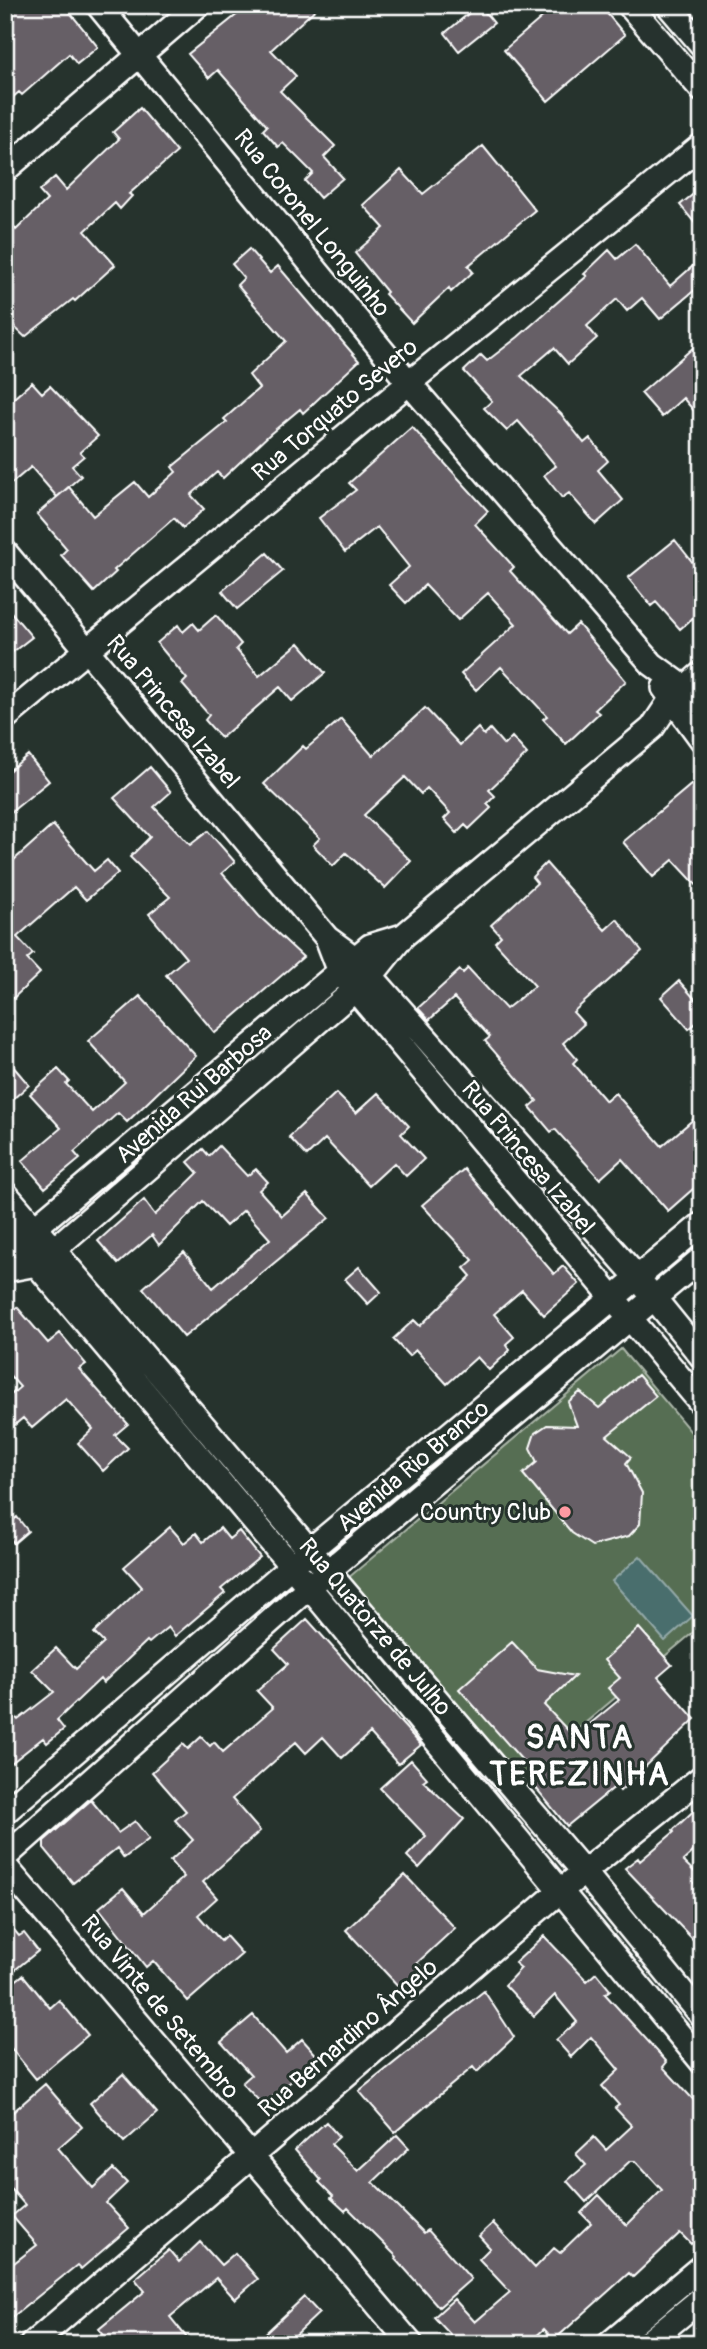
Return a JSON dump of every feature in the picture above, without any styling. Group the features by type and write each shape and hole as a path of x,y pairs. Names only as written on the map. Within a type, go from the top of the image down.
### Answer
{"street":[{"name":"Rua Coronel Longuinho","path":"98,5 409,383 652,664 692,699 702,740"},
{"path":"5,170 198,5"},
{"path":"629,5 702,90"},
{"path":"668,5 702,45"},
{"name":"Rua Torquato Severo","path":"5,719 409,383 702,145"},
{"name":"Rua Princesa Izabel","path":"5,552 327,938 611,1299 702,1405"},
{"name":"Avenida Rui Barbosa","path":"45,1257 363,983 403,936 652,728 692,699"},
{"name":"Avenida Rui Barbosa","path":"16,1239 370,946 403,936"},
{"name":"Rua Princesa Izabel","path":"363,983 637,1277 702,1357"},
{"name":"Rua Quatorze de Julho","path":"5,1193 16,1239 45,1257 309,1551 318,1580 398,1696 702,2062"},
{"name":"Avenida Rio Branco","path":"5,1812 309,1551 702,1224"},
{"path":"5,1270 45,1257"},
{"name":"Rua Quatorze de Julho","path":"45,1257 292,1567 318,1580 418,1679 584,1872 702,2016"},
{"name":"Avenida Rio Branco","path":"5,1857 318,1580 702,1258"},
{"path":"536,1361 553,1382"},
{"path":"388,1485 407,1506"},
{"path":"398,1696 418,1679"},
{"path":"460,1772 484,1756"},
{"name":"Rua Bernardino Ângelo","path":"32,2344 559,1892 702,1777"},
{"name":"Rua Vinte de Setembro","path":"5,1866 411,2344"},
{"path":"637,1985 662,1966"},
{"path":"609,2344 702,2266"},
{"path":"646,2344 702,2298"}],"green space":[{"name":"Country Club","path":"621,1349 702,1445 702,1625 517,1780 348,1578"}],"water":[{"path":"640,1556 693,1616 665,1641 612,1581"}],"building":[{"path":"14,5 64,5 98,47 77,64 69,54 22,95 19,92 5,104 5,13"},
{"path":"249,5 320,5 271,50 296,76 280,91 335,146 324,157 343,178 320,198 305,181 313,173 283,143 278,147 263,130 267,126 218,70 209,78 188,54"},
{"path":"479,5 494,23 459,51 445,33"},
{"path":"538,5 600,5 625,35 548,101 504,50 546,14"},
{"path":"140,108 177,152 129,194 132,196 120,209 115,203 85,231 115,265 75,301 73,299 25,337 5,318 5,218 16,230 47,200 39,191 55,177 66,190 119,139 113,132"},
{"path":"483,146 535,210 468,266 473,272 451,292 449,288 412,323 385,294 387,292 355,253 384,228 363,205 401,170 423,194"},
{"path":"702,187 702,232 680,205"},
{"path":"635,244 670,286 702,258 702,284 660,319 642,298 627,311 617,299 587,326 597,338 568,364 554,348 521,376 561,414 584,443 590,438 608,461 598,470 623,500 596,524 569,493 562,498 544,475 556,466 518,421 507,431 484,408 492,401 464,371 481,355 487,361 518,337 587,276 584,274 609,250 617,259"},
{"path":"249,249 270,273 278,266 359,361 303,413 300,409 223,478 217,472 191,495 204,509 183,528 174,518 114,570 116,572 94,592 61,555 67,549 37,514 69,487 93,516 135,482 148,497 176,472 172,467 227,422 224,419 259,388 249,375 286,341 237,285 244,278 232,264"},
{"path":"702,340 702,420 683,398 662,417 641,393"},
{"path":"32,382 42,393 50,386 98,436 80,452 84,456 72,466 81,476 57,497 31,467 5,489 5,406"},
{"path":"412,427 488,511 475,524 514,567 510,571 567,634 578,624 626,681 595,710 599,713 566,744 543,719 547,716 501,667 476,690 461,674 516,624 488,593 458,620 425,585 406,603 389,585 409,567 377,527 345,552 319,518 356,490 349,483"},
{"path":"675,540 694,564 702,557 702,610 680,629 656,602 651,606 628,578"},
{"path":"267,553 283,571 237,609 222,591"},
{"path":"5,605 32,637 5,658"},
{"path":"216,615 241,644 236,649 259,676 299,643 325,673 292,701 280,687 221,738 205,720 209,715 182,684 187,679 157,643 178,625 183,632 193,623 199,630"},
{"path":"425,708 460,745 478,728 484,735 490,729 504,745 512,737 527,754 489,790 495,796 487,804 491,808 469,829 465,825 457,833 444,819 450,813 427,788 421,794 405,777 364,815 411,861 385,888 346,853 333,866 313,845 320,838 264,784 303,746 306,749 341,719 373,756"},
{"path":"28,755 49,781 5,817 5,774"},
{"path":"150,767 171,792 154,807 190,845 208,831 235,862 222,873 259,916 303,957 215,1033 166,975 186,958 149,914 170,897 130,857 150,837 114,798"},
{"path":"692,784 702,796 702,891 673,860 653,877 623,842"},
{"path":"53,825 94,871 107,860 118,873 86,900 74,887 17,937 33,954 27,959 40,973 5,1006 5,946 12,940 5,932 5,868"},
{"path":"546,863 605,930 617,919 642,951 573,1012 584,1024 563,1043 577,1059 573,1063 606,1101 615,1093 662,1146 702,1112 702,1181 668,1211 622,1159 600,1179 555,1129 551,1132 530,1107 537,1101 485,1041 490,1037 454,998 429,1020 418,1008 460,970 463,973 468,968 506,1009 535,986 495,942 501,936 491,925 537,883 532,877"},
{"path":"679,981 702,1007 702,1018 689,1029 661,997"},
{"path":"140,996 196,1056 127,1122 118,1113 74,1152 80,1159 45,1188 22,1161 61,1128 30,1094 58,1069 69,1081 66,1084 92,1112 125,1082 88,1041"},
{"path":"5,1057 29,1085 5,1106"},
{"path":"336,1093 356,1113 378,1093 409,1126 401,1134 424,1159 406,1176 394,1163 369,1186 325,1139 307,1156 289,1137"},
{"path":"219,1146 247,1176 256,1169 268,1182 259,1190 282,1216 307,1194 329,1218 184,1337 143,1288 184,1252 213,1288 270,1239 244,1210 226,1226 203,1201 159,1245 152,1235 118,1264 98,1241 144,1200 155,1215 198,1173 188,1162 203,1149 209,1156"},
{"path":"464,1169 554,1274 563,1266 579,1284 544,1315 522,1290 494,1314 514,1337 506,1344 510,1350 489,1370 477,1357 447,1384 416,1350 409,1356 393,1339 414,1320 420,1326 471,1276 464,1268 473,1260 422,1205"},
{"path":"359,1267 381,1292 368,1304 345,1279"},
{"path":"17,1307 48,1343 60,1333 86,1364 79,1369 128,1424 115,1435 128,1448 103,1471 78,1443 93,1429 66,1399 32,1428 23,1418 5,1433 5,1400 20,1387 5,1370 5,1317"},
{"path":"638,1375 656,1396 607,1436 631,1457 626,1463 642,1493 640,1524 629,1536 592,1546 572,1533 523,1474 537,1462 530,1448 535,1433 547,1425 577,1426 568,1402 580,1392 599,1408"},
{"path":"17,1517 28,1531 14,1543 5,1533 5,1527"},
{"path":"170,1527 184,1543 196,1533 203,1542 220,1528 229,1539 239,1531 260,1557 221,1589 225,1593 175,1636 168,1627 149,1643 147,1641 103,1683 100,1679 57,1720 64,1729 47,1743 43,1738 5,1768 5,1705 18,1720 54,1692 32,1670 56,1648 76,1669 104,1643 94,1633 142,1587 124,1567"},
{"path":"307,1619 421,1745 398,1764 370,1733 342,1758 323,1737 306,1753 296,1742 232,1799 260,1831 203,1882 217,1898 198,1915 221,1941 226,1936 242,1954 188,2001 153,1961 146,1967 99,1908 123,1888 144,1913 184,1877 170,1861 193,1840 175,1820 186,1811 152,1772 183,1744 188,1749 201,1737 210,1746 214,1742 223,1752 273,1708 257,1691 288,1664 274,1649"},
{"path":"639,1628 672,1665 658,1677 695,1719 620,1791 616,1786 567,1826 531,1782 537,1777 459,1689 512,1642 537,1669 575,1676 544,1705 574,1737 619,1700 608,1688 620,1678 604,1660"},
{"path":"411,1760 427,1778 423,1781 464,1819 419,1868 407,1856 426,1836 380,1788"},
{"path":"91,1800 118,1833 135,1821 149,1839 124,1858 117,1848 73,1883 44,1848 44,1841"},
{"path":"702,1803 702,1844 683,1861 700,1877 694,1883 702,1891 702,1949 625,1868 638,1858 640,1861"},
{"path":"405,1875 455,1928 417,1963 423,1969 401,1989 346,1930"},
{"path":"5,1919 19,1936 24,1933 38,1951 5,1978"},
{"path":"544,1936 587,1981 596,1973 610,1990 605,1994 667,2062 663,2067 702,2109 702,2234 691,2244 680,2233 633,2277 629,2273 554,2340 544,2329 528,2344 459,2344 434,2317 454,2299 475,2322 510,2292 479,2259 490,2248 479,2236 493,2223 535,2268 554,2248 560,2253 591,2223 581,2213 599,2195 627,2225 662,2190 635,2161 630,2161 586,2202 567,2181 586,2165 576,2154 594,2137 606,2150 632,2126 615,2108 619,2105 602,2086 619,2070 591,2037 571,2057 556,2040 577,2022 555,1995 534,2016 505,1985 521,1968 515,1963"},
{"path":"23,1975 50,2008 59,2000 88,2035 36,2079 5,2041 5,1989"},
{"path":"484,1991 514,2037 477,2072 473,2067 395,2132 359,2091"},
{"path":"253,2015 286,2053 302,2039 319,2058 263,2105 242,2083 251,2075 221,2042"},
{"path":"123,2074 157,2113 124,2142 90,2103"},
{"path":"45,2084 82,2127 58,2148 93,2188 113,2169 127,2183 106,2203 129,2228 81,2269 77,2265 5,2323 5,2270 37,2245 12,2216 25,2205 5,2182 5,2119"},
{"path":"326,2122 339,2137 331,2144 358,2171 397,2135 409,2148 373,2182 424,2233 428,2230 471,2279 439,2307 397,2257 348,2208 345,2211 331,2198 333,2196 319,2182 321,2180 295,2150"},
{"path":"200,2242 221,2265 235,2253 258,2279 235,2299 216,2278 170,2317 192,2344 111,2344 99,2329 145,2291 135,2279 169,2250 179,2262"},
{"path":"304,2297 319,2313 286,2344 254,2344"}],"place":[{"name":"Country Club","path":"565,1512"}],"district":[{"name":"SANTA TEREZINHA","path":"580,1756"}]}
